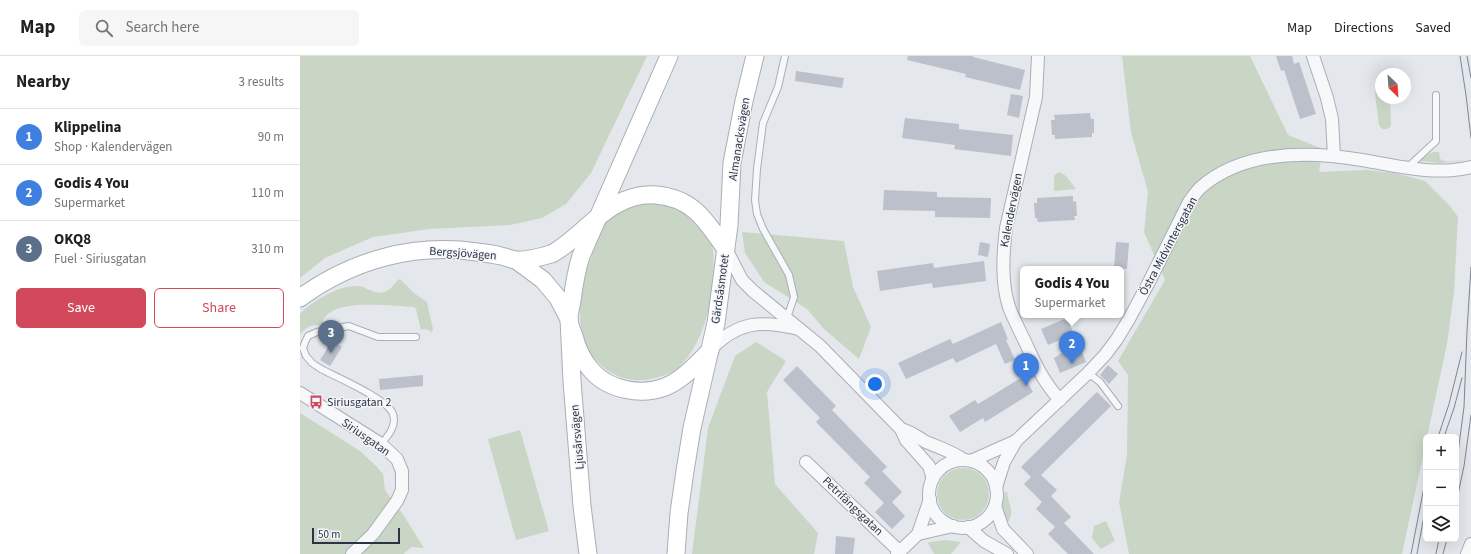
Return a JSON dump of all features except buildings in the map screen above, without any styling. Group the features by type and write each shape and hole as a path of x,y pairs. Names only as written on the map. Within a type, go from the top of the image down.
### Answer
{"main road":[{"path":"599,216 669,56"},
{"name":"Almanacksvägen","path":"725,248 729,225 732,163 744,101 755,56"},
{"name":"Gärdsåsmotet","path":"656,194 672,197 687,203 698,211 725,248 716,323 710,351 683,376 665,387 646,391 626,389 612,384 592,371 579,352 569,319 575,274 581,256 599,216 613,205 630,197 656,194"},
{"name":"Bergsjövägen","path":"300,298 346,270 365,262 402,252 454,250 476,252 516,260 540,257 553,253 567,244 599,216"},
{"name":"Bergsjövägen","path":"516,260 543,280 558,298 569,319"},
{"name":"Ljusårsvägen","path":"569,319 572,381 588,554"},
{"path":"676,554 679,513 692,428 710,351"}],"street":[{"name":"Kalendervägen","path":"1038,56 1036,96 1006,228 1003,250 1005,285 1009,307 1040,374 1050,390 1060,400"},
{"path":"1313,56 1327,98 1332,119 1334,156"},
{"name":"Östra Midvintersgatan","path":"996,487 1004,462 1016,441 1105,356 1129,319 1189,202 1199,189 1224,171 1253,161 1313,154 1408,168 1447,170 1471,168"},
{"path":"725,248 742,280 753,291 820,346 901,429 906,440 929,466 933,479"},
{"path":"710,351 723,338 743,326 773,324 801,329"},
{"name":"Siriusgatan","path":"300,393 381,444 397,459 400,465 402,472 402,490 397,501 373,534 352,554"},
{"path":"901,429 912,432 926,442 952,452 967,460 980,464 988,470 996,487 997,497 995,506 984,520 968,527 953,526 918,534"},
{"name":"Östra Midvintersgatan","path":"967,460 1016,441"},
{"path":"953,526 938,516 930,499 930,491 936,473 946,465 967,460"},
{"name":"Petrifängsgatan","path":"806,462 898,552"},
{"path":"898,552 918,534 930,499"},
{"path":"995,506 1003,529 1028,554"},
{"path":"968,527 984,541 1007,554"},
{"path":"1466,554 1471,544"}],"lane":[{"path":"784,56 778,87 763,123 757,169 755,200 757,214 763,229 788,275 794,297 787,318"},
{"path":"1408,168 1436,141 1436,95"},
{"path":"381,444 389,435 393,425 394,416 391,410 378,399 312,363 306,356 304,348 305,342 308,336 313,334 349,326 378,337 416,336"},
{"path":"1088,373 1100,382 1118,406"}],"green space":[{"path":"300,56 647,56 591,173 566,204 542,218 510,225 429,229 373,237 325,258 300,278"},
{"path":"1122,56 1250,56 1288,135 1323,149 1319,172 1366,170 1395,173 1425,181 1450,206 1458,217 1454,292 1447,344 1428,434 1423,434 1423,456 1402,554 1129,554 1119,502 1127,455 1128,375 1118,361 1165,280 1144,232 1148,192 1131,132"},
{"path":"1376,104 1390,104 1391,125 1388,128 1382,129 1379,125"},
{"path":"1434,152 1439,152 1440,159 1443,160 1464,161 1439,163 1419,161 1421,157"},
{"path":"1059,172 1066,176 1076,189 1054,191 1054,176"},
{"path":"644,199 685,209 694,216 701,225 712,245 714,266 711,298 708,311 700,337 686,359 677,369 664,376 645,380 636,380 620,377 612,373 591,355 583,338 580,305 586,272 606,221 614,213"},
{"path":"742,232 844,241 853,287 871,327 859,359 824,329 807,309 764,282 745,253"},
{"path":"400,279 415,294 427,302 433,329 431,333 429,330 421,330 416,309 414,307 354,305 343,307 326,316 323,322 324,327 317,325 310,326 300,334 300,314 325,296 341,289 355,286 363,287 379,293 389,290"},
{"path":"756,342 786,361 767,392 775,484 818,533 814,554 692,554 708,428 735,356"},
{"path":"300,413 360,451 376,466 383,474 385,490 404,516 424,548 412,547 403,554 300,554"},
{"path":"520,430 549,531 516,540 488,439"},
{"path":"963,468 973,470 981,476 987,484 989,494 987,504 981,512 973,518 963,520 953,518 945,512 939,504 937,494 939,484 945,476 953,470"},
{"path":"1005,492 1007,492 1011,508 1010,519 1007,523 1001,512"},
{"path":"1106,521 1115,541 1101,549 1092,538 1094,526"},
{"path":"945,540 961,542 951,554 934,554 928,543"}],"tram line":[{"path":"1460,56 1471,138"},
{"path":"1467,56 1471,78"},
{"path":"1459,445 1464,407 1471,267"},
{"path":"1439,434 1449,404 1462,352"},
{"path":"1445,434 1462,378"},
{"path":"1459,490 1471,415"},
{"path":"1411,554 1423,492"},
{"path":"1417,554 1426,506"},
{"path":"1436,554 1438,542"},
{"path":"1443,554 1446,542"}],"place":[{"name":"OKQ8","path":"331,353"},
{"name":"Godis 4 You","path":"1072,364"},
{"name":"Klippelina","path":"1026,386"},
{"name":"Siriusgatan 2","path":"316,402"}]}
